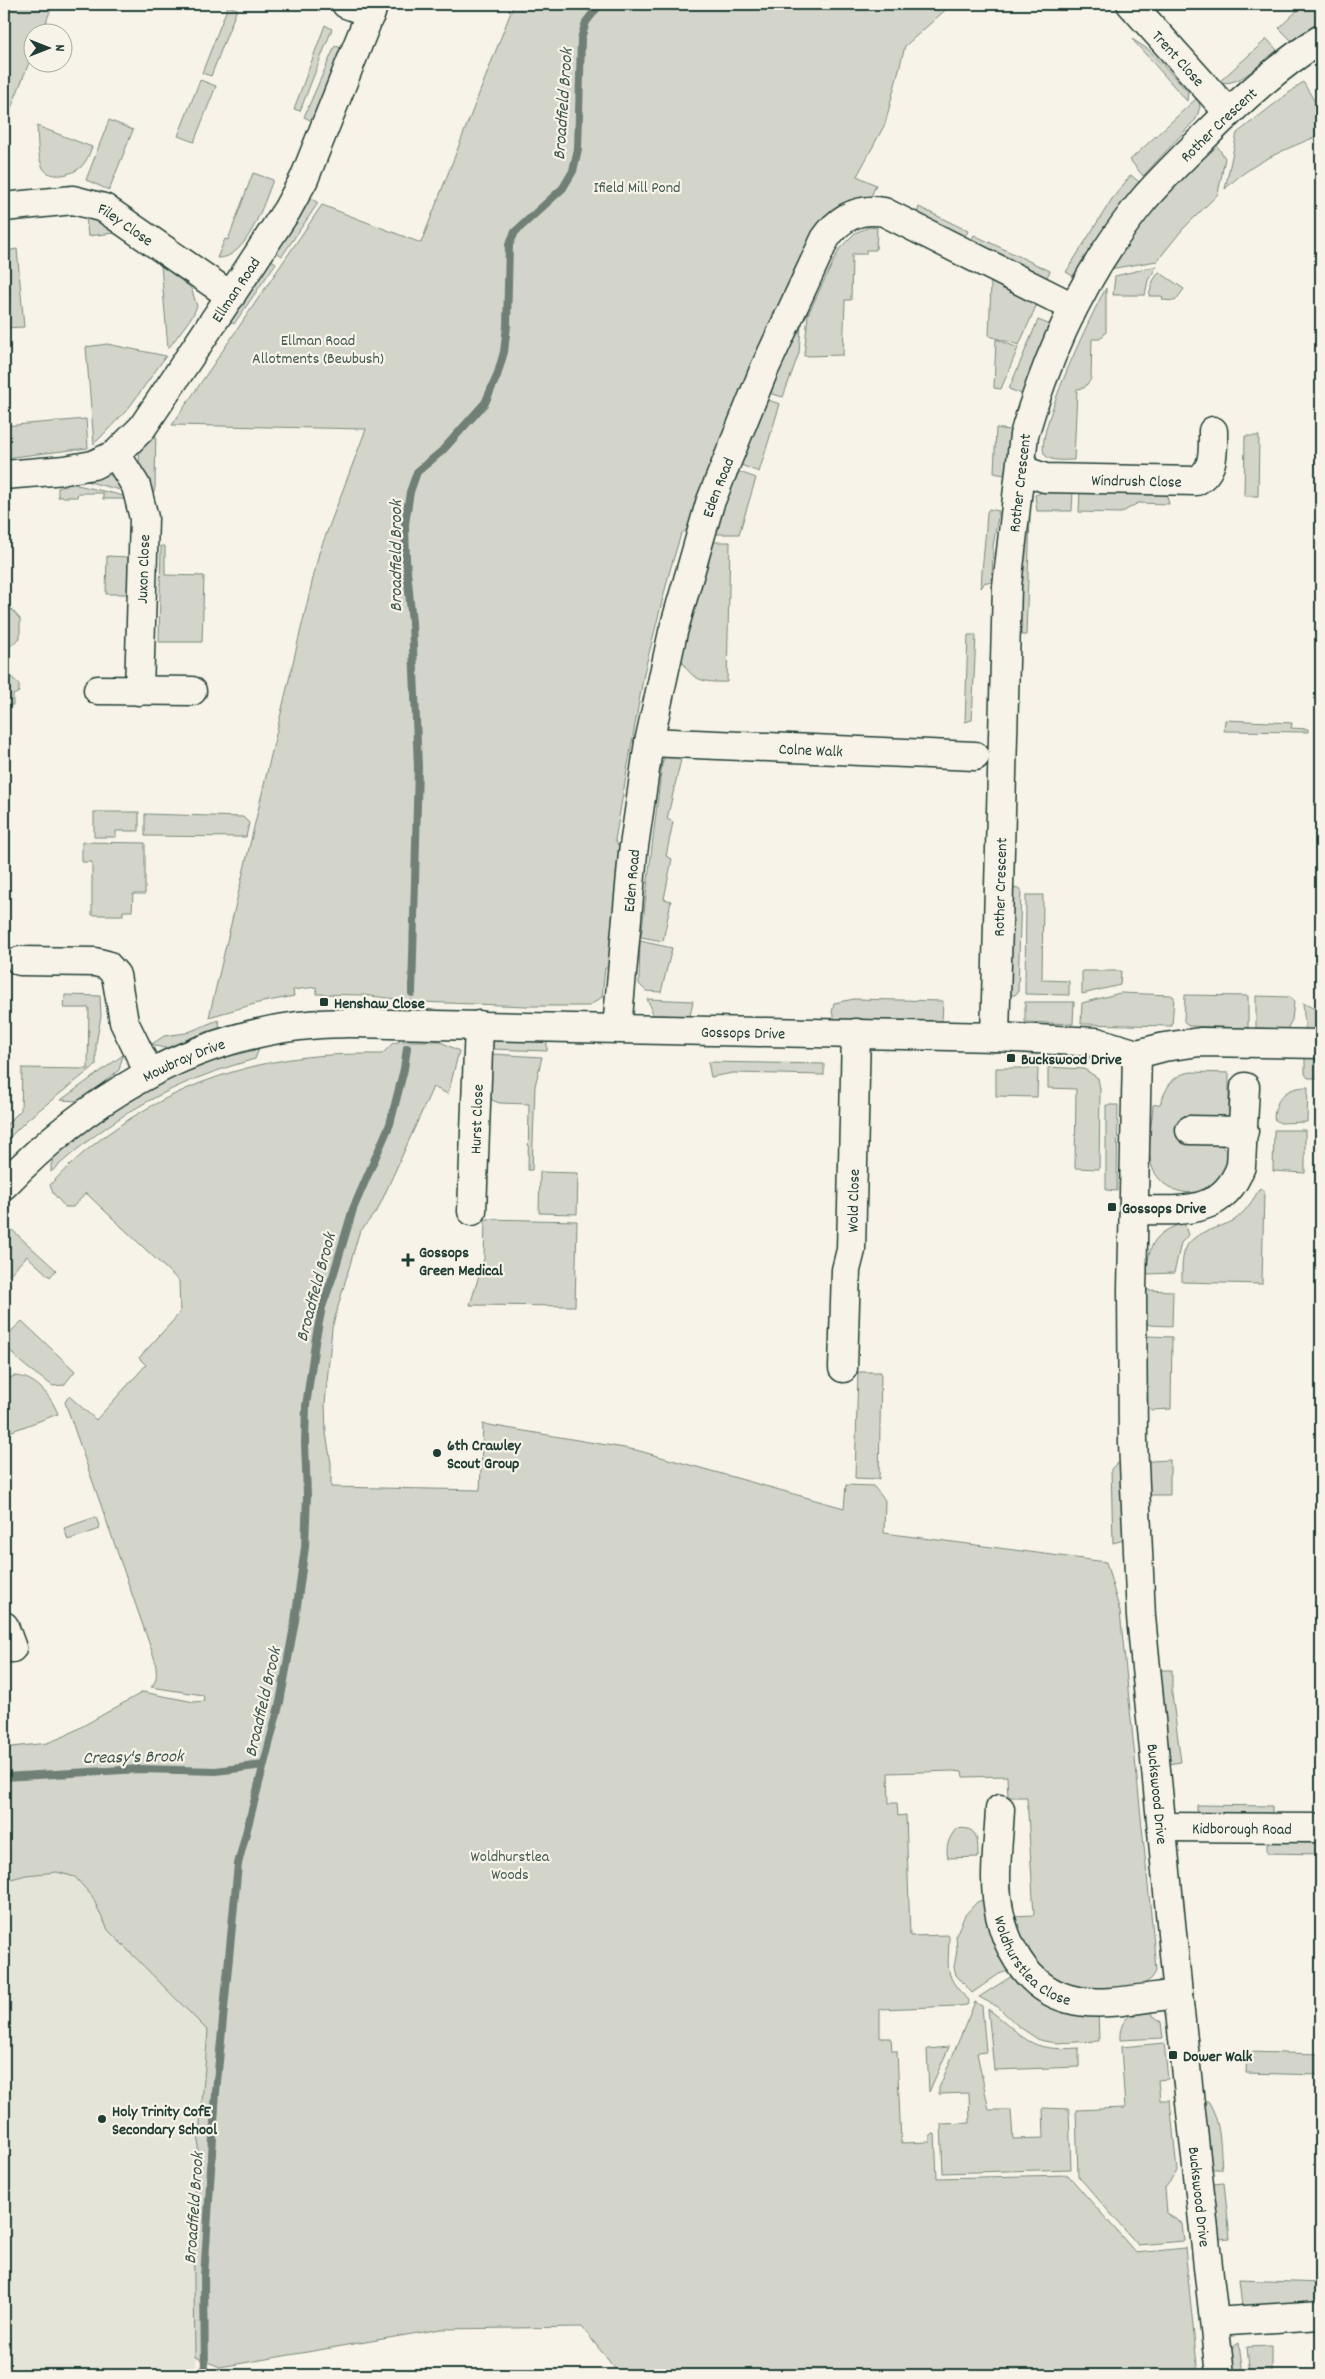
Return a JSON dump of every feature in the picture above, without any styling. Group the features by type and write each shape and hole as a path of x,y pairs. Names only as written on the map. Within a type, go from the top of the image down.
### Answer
{"street":[{"name":"Trent Close","path":"1131,4 1228,112"},
{"name":"Ellman Road","path":"4,475 65,470 93,465 116,454 142,428 287,210 304,179 364,7"},
{"name":"Rother Crescent","path":"995,1037 1007,586 1012,526 1022,470 1024,435 1029,417 1047,365 1073,307 1113,242 1144,200 1228,112 1280,67 1321,39"},
{"name":"Filey Close","path":"4,207 73,200 104,208 231,296"},
{"name":"Eden Road","path":"617,1028 633,853 649,742 673,632 710,503 764,370 820,248 832,230 847,217 859,211 884,212 1073,307"},
{"name":"Windrush Close","path":"1022,470 1045,478 1196,481 1204,477 1209,469 1212,460 1213,431"},
{"name":"Juxon Close","path":"116,454 136,486 144,518 138,691"},
{"path":"98,690 192,691"},
{"name":"Colne Walk","path":"649,742 975,756"},
{"path":"20,961 95,962 107,965 116,975 124,1022 149,1073"},
{"name":"Mowbray Drive","path":"4,1185 52,1139 82,1114 149,1073 192,1053 270,1031 328,1024 395,1024"},
{"name":"Gossops Drive","path":"395,1024 995,1037 1097,1042 1137,1054"},
{"name":"Hurst Close","path":"472,1211 478,1025"},
{"name":"Wold Close","path":"843,1368 846,1270 851,1250 856,1033"},
{"path":"1137,1054 1164,1047 1200,1042 1321,1044"},
{"name":"Buckswood Drive","path":"1137,1054 1133,1442 1141,1617 1178,1994 1220,2375"},
{"path":"1134,1210 1199,1208 1221,1197 1237,1178 1241,1166 1245,1087"},
{"path":"1190,1130 1244,1131"},
{"name":"Woldhurstlea Close","path":"1000,1809 996,1877 999,1907 1014,1952 1022,1968 1034,1981 1069,1999 1088,2001 1178,1994"},
{"name":"Kidborough Road","path":"1162,1828 1321,1828"},
{"path":"1215,2322 1321,2315"}],"shaded area":[{"name":"Holy Trinity CofE Secondary School","path":"57,1872 75,1876 92,1896 108,1930 208,2031 193,2208 196,2375 4,2375 4,1881 26,1875"}],"green space":[{"path":"4,4 53,4 46,22 22,22 22,72 25,72 11,108 4,110"},
{"name":"Ifield Mill Pond","path":"514,4 952,4 905,46 885,124 857,176 876,185 869,201 854,203 696,521 681,534 644,673 615,840 623,854 613,968 605,968 602,997 589,1006 527,1006 420,1002 363,995 317,994 316,987 293,990 294,996 258,1003 209,1017 319,553 366,429 172,425 322,205 421,243"},
{"path":"1304,4 1315,4 1321,11 1321,22 1292,41 1279,28"},
{"path":"228,6 237,9 211,76 202,73"},
{"path":"325,25 332,29 300,111 294,109"},
{"path":"1132,39 1149,50 1188,92 1187,101"},
{"path":"1267,39 1277,50 1242,78 1227,83 1220,81"},
{"path":"335,46 340,47 341,54 314,122 304,117"},
{"path":"200,80 216,86 194,142 178,136"},
{"path":"1303,82 1321,112 1321,135 1258,164 1246,171 1225,189 1237,133"},
{"path":"1198,97 1200,107 1196,119 1143,176 1130,160"},
{"path":"109,120 133,130 109,190 86,180"},
{"path":"37,126 92,147 83,165 67,174 56,175 46,172 40,158"},
{"path":"1214,141 1225,158 1218,194 1182,230 1157,261 1109,269 1158,197"},
{"path":"253,173 273,180 259,215 246,240 237,250 228,256 217,258 225,239 228,240"},
{"path":"1131,175 1139,182 1120,205 1076,278 1066,272 1112,199"},
{"path":"309,197 318,203 282,256 273,250"},
{"path":"919,207 968,231 963,240 916,216"},
{"path":"91,213 123,232 88,236 86,217"},
{"path":"869,227 877,228 876,250 866,250 866,254 852,254 851,300 845,300 843,355 804,356 808,314 840,248 855,233"},
{"path":"974,235 1050,271 1045,281 970,243"},
{"path":"17,249 24,327 4,328 3,310 8,303 10,294 5,259 7,251"},
{"path":"268,258 276,263 234,324 226,319"},
{"path":"161,265 191,288 197,306 193,315 168,349"},
{"path":"1157,266 1148,280 1145,295 1113,295 1115,276"},
{"path":"1159,272 1184,289 1175,301 1163,300 1162,296 1149,296 1153,281"},
{"path":"991,282 1037,304 1019,345 989,336"},
{"path":"1106,288 1106,332 1100,339 1092,339 1091,379 1084,388 1077,389 1074,460 1051,459 1045,455 1043,444 1055,400"},
{"path":"802,312 799,353 783,397 765,392"},
{"path":"1038,320 1053,326 1024,395 1009,389"},
{"path":"996,339 1018,348 1001,389 994,388"},
{"path":"107,344 166,356 128,409 94,444 86,347"},
{"path":"762,398 780,404 759,472 736,463"},
{"path":"86,419 88,448 4,458 4,426"},
{"path":"156,424 155,488 153,495 141,469 139,454 143,442"},
{"path":"996,428 1015,431 1004,475 994,473"},
{"path":"1245,436 1259,436 1258,496 1244,496"},
{"path":"734,470 756,478 739,534 715,534"},
{"path":"106,474 117,478 128,492 74,478"},
{"path":"69,483 124,496 124,499 103,499 103,493 78,493 77,497 58,497 58,488"},
{"path":"1046,491 1073,491 1072,511 1037,511 1035,495"},
{"path":"1080,491 1166,493 1169,504 1138,503 1121,513 1079,512"},
{"path":"989,509 999,511 993,546 992,583 985,582 981,588 987,512"},
{"path":"1023,517 1030,518 1026,635 1017,635"},
{"path":"710,542 730,542 727,682 709,682 696,678 686,668 678,652"},
{"path":"161,546 165,546 165,575 204,576 202,642 159,642"},
{"path":"107,556 129,557 128,594 106,594"},
{"path":"4,601 20,619 20,638 4,651"},
{"path":"968,635 976,635 972,720 965,722"},
{"path":"4,671 19,684 19,692 13,695 13,705 4,705"},
{"path":"1225,720 1292,723 1291,728 1308,729 1308,732 1224,731"},
{"path":"683,751 667,819 673,822 666,856 672,859 664,899 671,901 663,941 641,937 662,764 665,755"},
{"path":"94,812 139,812 139,831 116,831 116,837 94,837"},
{"path":"145,814 243,817 249,823 246,837 145,836"},
{"path":"82,842 145,843 145,894 133,894 132,911 123,911 123,915 92,915 92,862 82,862"},
{"path":"1010,888 1021,889 1018,992 1015,995 1008,995"},
{"path":"1026,895 1043,895 1042,980 1069,981 1069,995 1025,994"},
{"path":"640,941 672,948 661,992 646,991 639,984"},
{"path":"1082,971 1121,971 1120,985 1082,994"},
{"path":"1120,993 1171,995 1174,997 1172,1026 1081,1024 1082,1003"},
{"path":"65,995 100,996 101,1016 96,1044 96,1065 29,1118 4,1143 4,1127 21,1110 22,1068 88,1069 89,1008 64,1008"},
{"path":"1185,995 1248,996 1248,1028 1188,1026 1184,1021"},
{"path":"1256,996 1290,997 1294,1002 1292,1020 1287,1029 1256,1028"},
{"path":"647,999 693,1001 690,1016 652,1015 652,1009"},
{"path":"854,999 943,1001 942,1021 835,1019 832,1013 834,1003"},
{"path":"1025,1002 1074,1002 1073,1024 1025,1022"},
{"path":"1303,1003 1321,1012 1321,1030 1307,1030 1305,1027"},
{"path":"218,1020 221,1030 178,1047 160,1047 152,1044 164,1036 186,1033"},
{"path":"496,1037 547,1038 547,1051 491,1049 492,1041"},
{"name":"Woldhurstlea Woods","path":"403,1041 439,1041 459,1051 448,1094 433,1087 378,1209 359,1233 332,1328 325,1404 326,1433 331,1463 331,1487 480,1490 483,1424 636,1450 844,1508 846,1485 873,1486 885,1500 884,1533 1106,1562 1120,1612 1156,1971 1147,1982 1142,1984 1109,1989 1082,1987 1058,1982 1051,1978 1037,1964 1024,1943 1013,1916 1034,1915 1027,1797 1008,1797 1007,1776 963,1777 962,1772 954,1771 888,1773 889,1803 897,1803 898,1816 906,1815 910,1936 949,1935 948,1963 951,1977 960,1992 969,2000 967,2005 958,2006 880,2009 880,2038 891,2038 892,2051 897,2051 901,2143 930,2142 930,2135 935,2134 937,2178 1068,2175 1136,2253 1185,2248 1198,2375 620,2375 582,2327 441,2329 220,2367 195,2357 193,2208 208,2031 108,1930 92,1896 75,1877 57,1872 26,1875 4,1881 4,1748 47,1743 65,1736 143,1692 194,1702 204,1701 203,1695 151,1687 156,1678 155,1660 65,1402 69,1396 96,1420 146,1365 139,1358 180,1313 179,1281 86,1193 73,1207 65,1207 53,1193 50,1185 76,1159 104,1136 166,1098 200,1083 270,1063 306,1057 382,1054 393,1043"},
{"path":"259,1049 255,1059 197,1078 146,1102 98,1133 51,1172 51,1165 55,1155 100,1118 159,1082 223,1058"},
{"path":"1025,1051 1085,1055 1090,1057 1088,1062 1024,1061"},
{"path":"492,1054 542,1057 535,1086 532,1170 528,1170 529,1104 499,1103 492,1100 490,1096"},
{"path":"123,1055 119,1070 80,1101 61,1100"},
{"path":"1305,1058 1321,1058 1321,1078 1308,1078 1305,1074"},
{"path":"708,1062 824,1064 824,1075 733,1073 711,1077"},
{"path":"1048,1067 1084,1069 1098,1078 1100,1089 1099,1169 1075,1168 1076,1089 1048,1088"},
{"path":"996,1068 1038,1068 1037,1097 996,1096"},
{"path":"1192,1072 1229,1073 1229,1116 1184,1116 1184,1143 1220,1144 1228,1153 1229,1159 1217,1183 1208,1189 1187,1193 1167,1186 1159,1179 1153,1170 1149,1146 1153,1105 1160,1104 1171,1082 1180,1075"},
{"path":"1308,1087 1307,1122 1280,1123 1274,1119 1277,1105 1283,1095 1294,1089"},
{"path":"1106,1105 1118,1105 1117,1191 1106,1190"},
{"path":"1274,1130 1305,1130 1305,1173 1273,1171"},
{"path":"540,1172 578,1173 577,1214 539,1213"},
{"path":"1260,1188 1264,1190 1262,1284 1182,1282 1183,1258 1188,1244 1197,1236 1237,1218"},
{"path":"485,1219 577,1221 575,1306 470,1305 484,1259"},
{"path":"1184,1223 1188,1235 1181,1243 1174,1273 1147,1274 1149,1255 1155,1241 1166,1231"},
{"path":"10,1228 56,1270 50,1277 27,1256 4,1280 4,1235"},
{"path":"1145,1290 1173,1291 1172,1326 1150,1325 1145,1322"},
{"path":"22,1321 75,1371 64,1385 53,1386 31,1371 10,1350 7,1343 8,1336"},
{"path":"1148,1336 1172,1337 1171,1409 1151,1410 1148,1406 1146,1339"},
{"path":"858,1372 881,1372 879,1479 855,1478"},
{"path":"14,1376 29,1379 41,1388 51,1400 58,1414 4,1434 4,1381"},
{"path":"1170,1460 1170,1495 1151,1495 1149,1493 1148,1463 1151,1461"},
{"path":"1117,1463 1121,1463 1124,1540 1113,1543 1111,1469"},
{"path":"96,1517 100,1529 68,1540 64,1528"},
{"path":"1160,1670 1172,1670 1172,1694 1181,1762 1168,1764"},
{"path":"1197,1805 1272,1806 1272,1818 1197,1815"},
{"path":"956,1829 969,1829 973,1832 978,1845 978,1857 948,1858 948,1843"},
{"path":"1267,1842 1321,1843 1321,1854 1267,1853"},
{"path":"985,1899 1010,1970 999,1974 972,1993 956,1975 954,1967 957,1950 956,1935 965,1915 977,1902"},
{"path":"1012,1976 1033,1997 1047,2004 1098,2012 1099,2041 1055,2043 1039,2040 1018,2026 998,2007 979,1997"},
{"path":"975,2002 982,2006 986,2052 977,2053 989,2110 1011,2110 1013,2139 1044,2138 1043,2108 1069,2109 1071,2169 943,2173 941,2124 970,2123 969,2093 939,2094 939,2088"},
{"path":"988,2009 1020,2035 1037,2045 1061,2049 1079,2048 1079,2067 994,2070"},
{"path":"1136,2012 1149,2012 1161,2022 1163,2038 1120,2040 1124,2021"},
{"path":"1164,2043 1168,2079 1158,2080 1160,2100 1170,2100 1177,2171 1165,2187 1167,2214 1182,2223 1184,2241 1138,2245 1078,2176 1076,2110 1125,2108 1121,2047"},
{"path":"949,2047 929,2092 927,2049"},
{"path":"1247,2052 1321,2054 1321,2075 1246,2073"},
{"path":"1204,2101 1208,2101 1218,2125 1222,2169 1212,2169"},
{"path":"1224,2183 1230,2238 1218,2239 1213,2184"},
{"path":"1239,2280 1321,2283 1321,2304 1242,2307"},
{"path":"1239,2343 1243,2375 1232,2375 1231,2348"},
{"path":"1272,2346 1272,2375 1250,2375 1247,2347"}],"waterway":[{"name":"Broadfield Brook","path":"412,993 418,767 412,623 406,560 405,524 410,492 417,472 442,451 485,403 497,376 504,352 507,326 509,245 515,232 563,188 573,171 578,149 581,39 586,22 600,4"},
{"name":"Broadfield Brook","path":"205,2375 204,2277 216,2092 238,1864 280,1702 295,1621 305,1547 307,1495 306,1406 315,1343 322,1307 353,1209 390,1124 404,1069 407,1048"},
{"name":"Creasy's Brook","path":"4,1777 140,1769 216,1771 263,1765"}],"place":[{"name":"Henshaw Close","path":"324,1002"},
{"name":"Buckswood Drive","path":"1011,1058"},
{"name":"Gossops Drive","path":"1112,1207"},
{"name":"Gossops Green Medical","path":"408,1260"},
{"name":"6th Crawley Scout Group","path":"437,1453"},
{"name":"Dower Walk","path":"1173,2055"},
{"name":"Holy Trinity CofE Secondary School","path":"102,2119"}],"park label":[{"name":"Ellman Road Allotments (Bewbush)","path":"318,348"}]}
